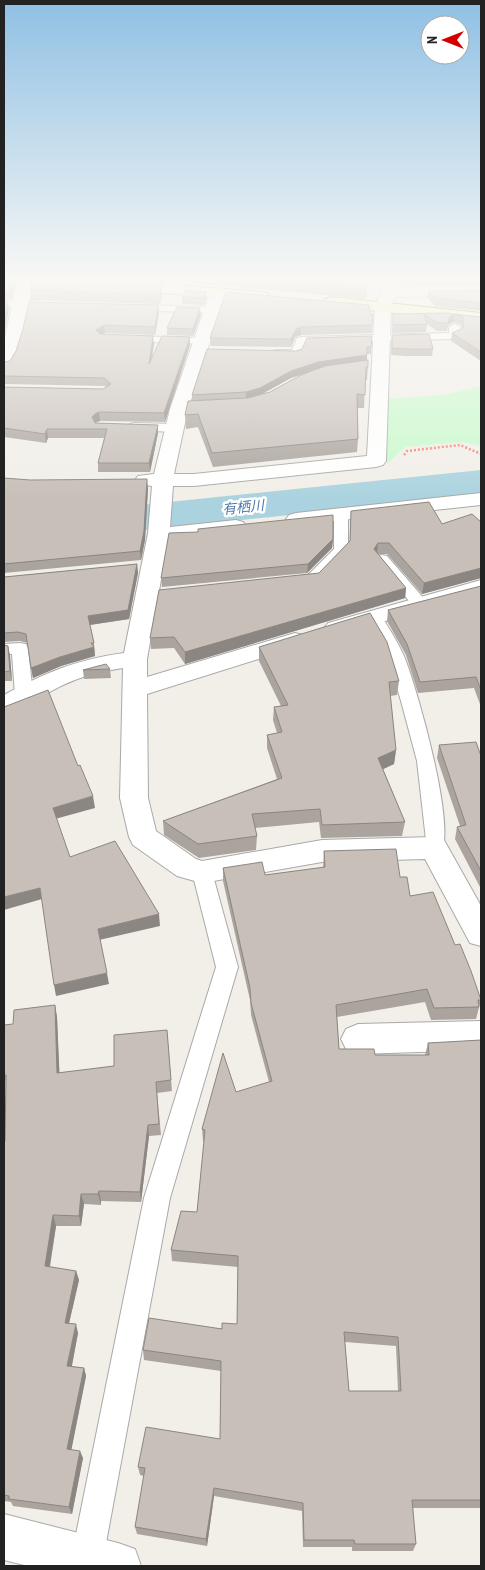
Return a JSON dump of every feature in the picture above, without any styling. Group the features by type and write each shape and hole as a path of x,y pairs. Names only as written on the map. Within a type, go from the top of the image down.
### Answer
{"street":[{"path":"4,364 9,352"},
{"path":"201,352 184,408 175,428 163,480 159,534 143,567 157,594 134,658 134,798 143,837 187,868 202,872 322,851 434,848 481,934"},
{"path":"124,480 194,480 376,461 375,367 378,352"},
{"path":"159,534 481,499"},
{"path":"135,689 374,616 481,587"},
{"path":"14,700 54,679 92,665 134,658"},
{"path":"358,1039 481,1034"},
{"path":"4,1537 103,1563"}],"lane":[{"path":"275,352 296,352"},
{"path":"118,427 175,428"},
{"path":"283,582 312,579 341,550 341,514"},
{"path":"382,558 420,604"},
{"path":"374,616 395,655 422,744 426,761 436,840 434,848"},
{"path":"4,649 20,648 14,700"},
{"path":"103,1563 157,1198 227,967 202,872"}],"green space":[{"path":"481,386 481,446 462,442 405,447 387,464 383,399 444,395"}],"building":[{"path":"15,352 151,352 149,364 154,352 185,352 164,413 99,412 92,417 95,423 158,425 149,463 98,463 107,429 47,429 45,434 4,428 4,387 103,389 111,384 104,378 4,376 4,362 10,361"},
{"path":"206,352 367,352 367,355 318,362 291,371 260,388 246,392 192,395"},
{"path":"368,360 365,395 357,394 358,439 212,453 198,414 185,415 188,401 248,398 270,392 301,375 325,366"},
{"path":"4,478 30,480 147,479 144,531 140,551 4,564"},
{"path":"429,502 442,524 472,514 481,522 481,568 424,583 389,543 378,543 374,549 406,588 185,652 174,637 150,638 159,590 319,573 350,541 351,511"},
{"path":"333,515 333,539 308,564 161,578 169,533 198,532 198,529"},
{"path":"137,564 128,610 88,616 94,643 91,643 94,647 31,668 26,634 18,632 4,633 4,577"},
{"path":"481,586 481,690 476,677 420,682 407,644 388,610"},
{"path":"370,613 387,642 399,681 389,682 396,750 378,758 405,822 322,825 320,809 252,814 257,836 198,844 163,821 282,778 267,735 282,732 274,707 288,705 259,647"},
{"path":"4,645 8,646 10,671 4,672"},
{"path":"106,664 110,669 83,670"},
{"path":"48,690 78,766 80,765 93,796 53,808 70,857 115,841 159,914 98,929 107,973 54,985 40,888 4,897 4,707"},
{"path":"476,742 481,756 481,871 457,827 466,825 439,745"},
{"path":"396,849 400,877 407,877 410,896 433,892 455,945 460,944 481,1000 478,1000 479,1007 434,1008 427,989 336,1005 339,1049 374,1049 375,1055 429,1055 428,1043 481,1040 481,1500 412,1500 416,1544 355,1544 354,1540 304,1540 303,1503 214,1488 206,1539 135,1527 145,1468 138,1467 146,1427 220,1439 221,1361 143,1350 149,1318 222,1329 222,1323 237,1324 238,1256 171,1250 181,1211 197,1212 205,1130 202,1129 223,1053 236,1092 272,1081 251,1003 250,988 223,868 262,862 265,875 325,867 324,851","holes":["344,1332 398,1337 401,1391 349,1391"]},
{"path":"55,1005 57,1073 114,1066 114,1035 167,1030 171,1080 156,1082 159,1124 148,1125 140,1192 99,1191 98,1194 81,1194 79,1216 53,1215 45,1266 76,1271 65,1323 76,1324 67,1366 84,1368 67,1449 80,1451 69,1507 9,1499 9,1496 4,1495 4,1141 6,1075 4,1075 4,1025 13,1024 14,1010"}],"waterway":[{"name":"有栖川","path":"4,532 481,482"}]}
